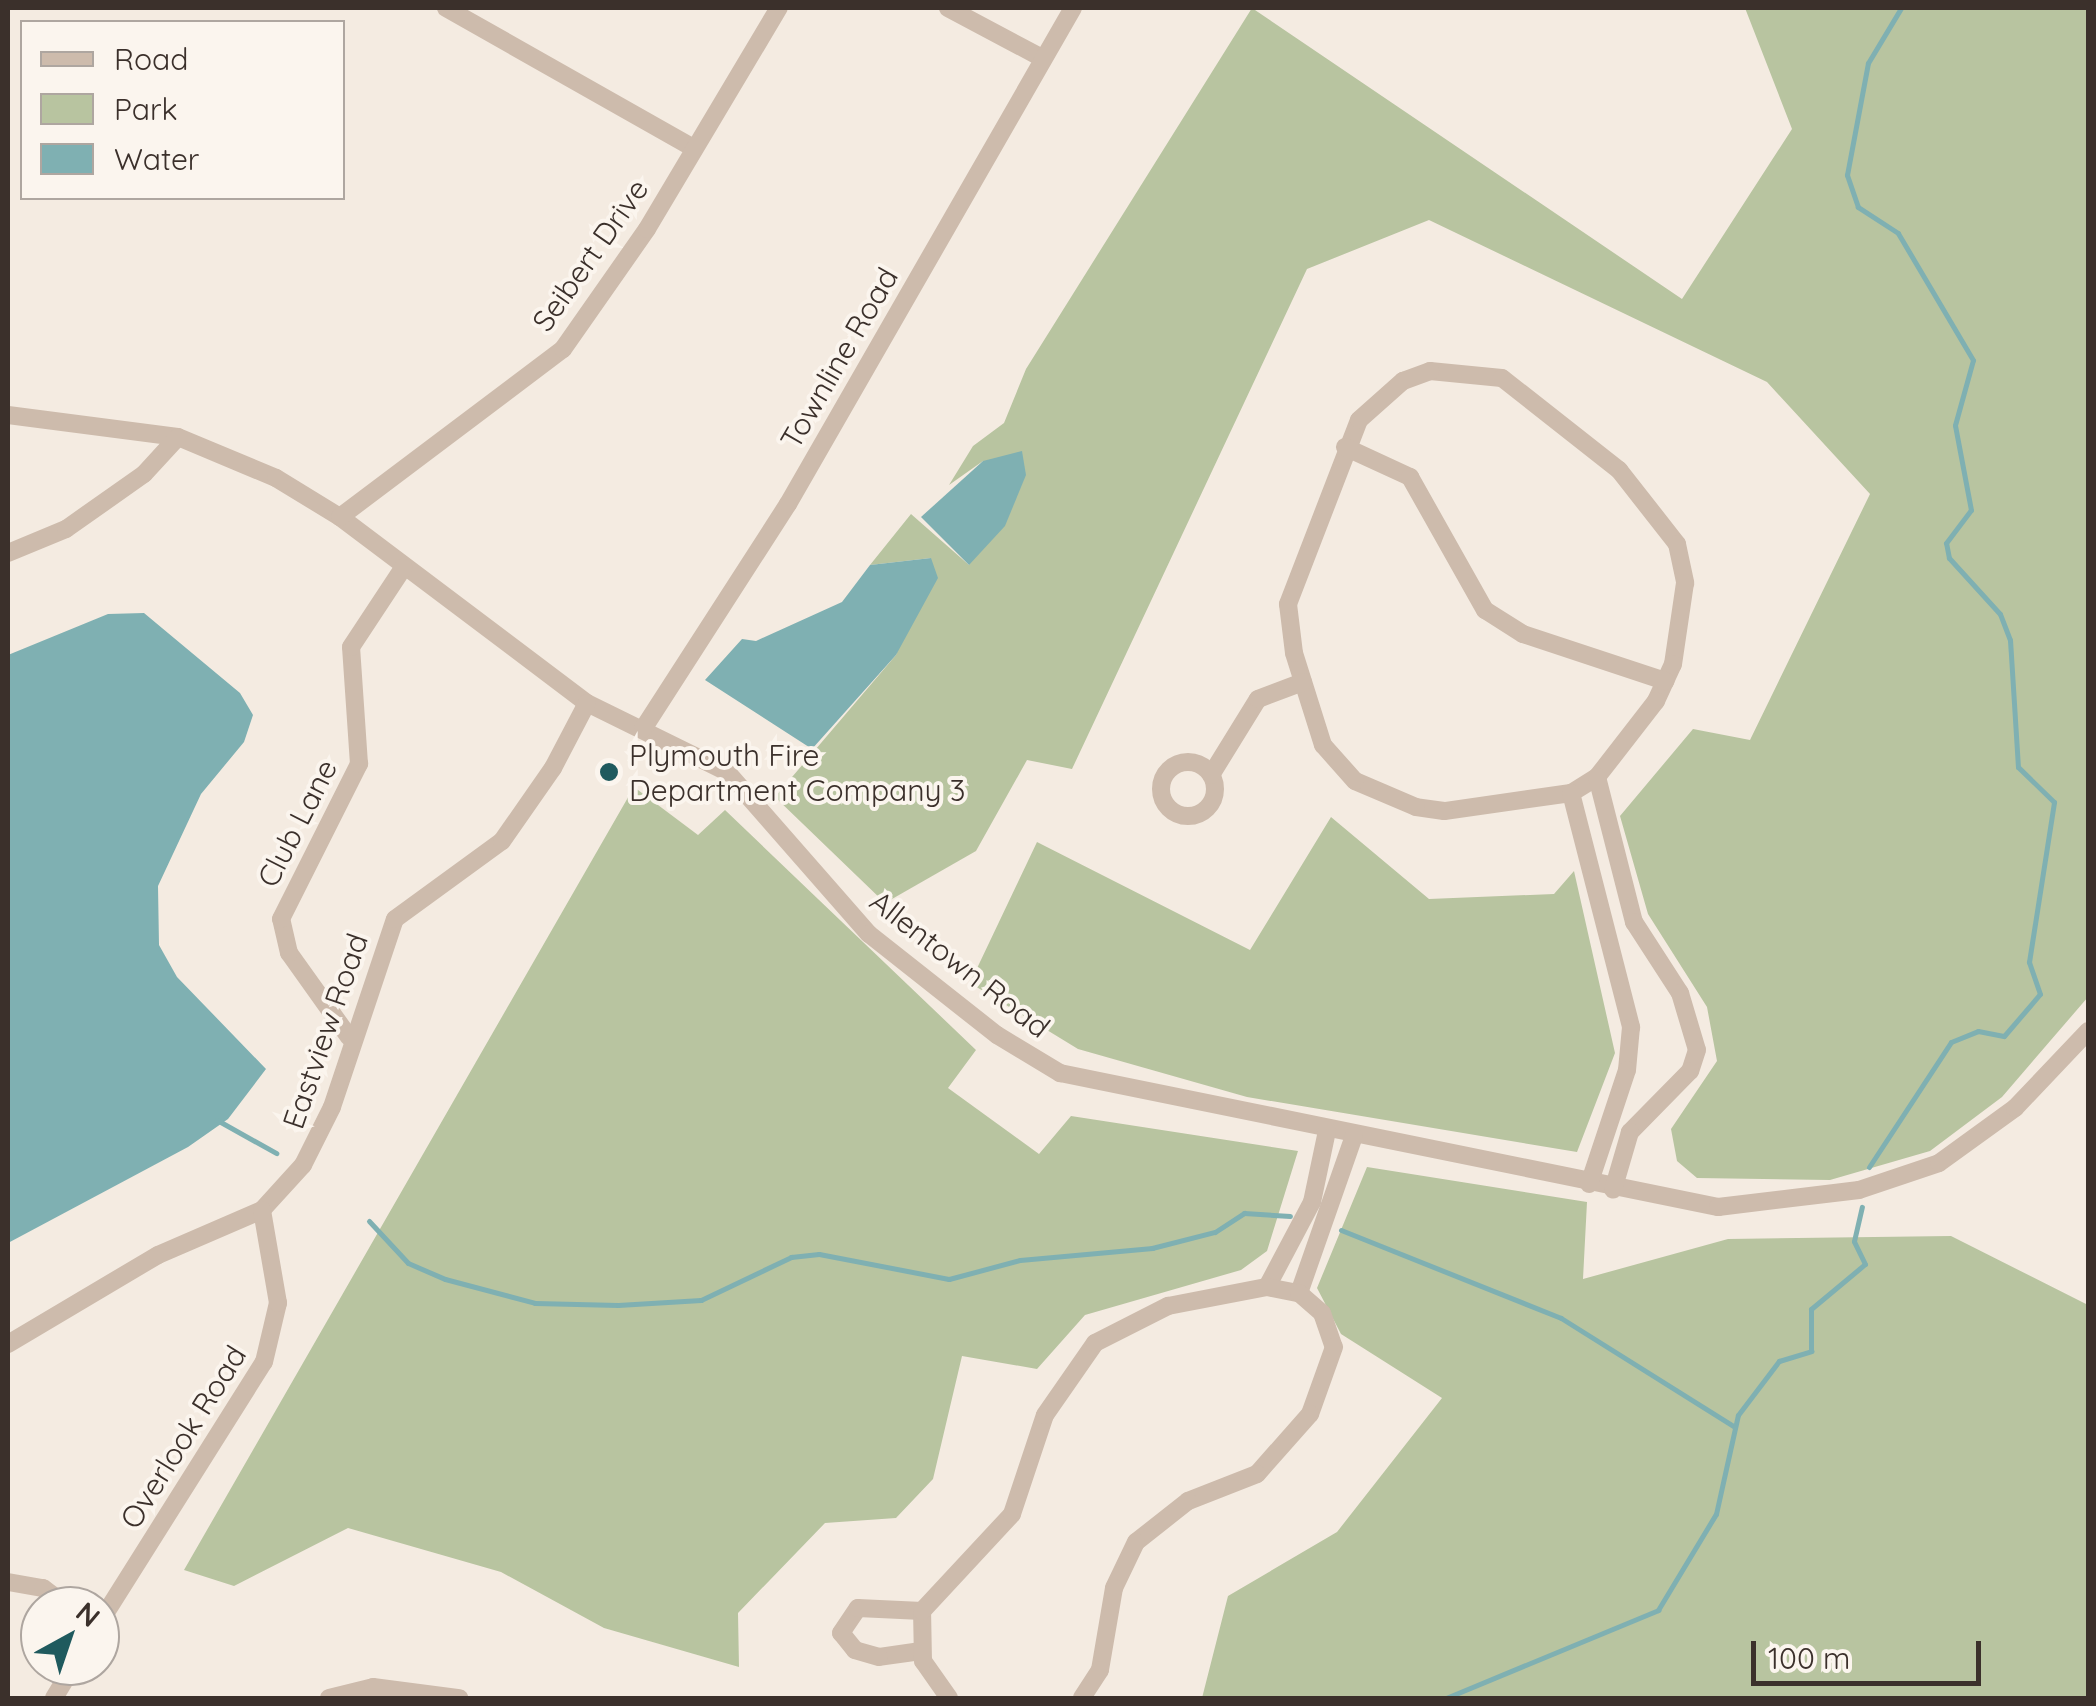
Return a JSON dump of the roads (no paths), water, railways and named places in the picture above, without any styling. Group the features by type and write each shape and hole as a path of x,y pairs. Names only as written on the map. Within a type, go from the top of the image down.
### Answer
{"street":[{"path":"446,8 694,148"},
{"name":"Seibert Drive","path":"340,517 563,348 694,148 778,8"},
{"path":"948,8 1042,58"},
{"name":"Townline Road","path":"643,729 788,504 1073,8"},
{"path":"1430,371 1502,378 1555,416 1649,499 1676,544 1683,618 1665,681 1597,777 1571,793 1444,811 1380,797 1323,745 1303,682 1288,604 1345,448 1382,397 1430,371"},
{"name":"Allentown Road","path":"8,414 178,437 276,478 340,517 403,568 587,702 727,772 868,934 997,1035 1060,1072 1326,1132 1613,1190 1718,1207 1906,1177 1992,1127 2088,1031"},
{"path":"8,553 66,529 144,474 178,437"},
{"path":"1345,448 1410,477 1484,610 1523,634 1665,681"},
{"name":"Club Lane","path":"349,1037 290,953 281,919 359,764 352,647 403,568"},
{"path":"1211,775 1258,700 1303,682"},
{"name":"Eastview Road","path":"8,1344 158,1254 262,1210 319,1140 349,1037 395,919 502,841 554,768 587,702"},
{"path":"1597,777 1630,912 1680,993 1697,1050 1690,1071 1630,1132 1613,1190"},
{"path":"1571,793 1631,1028 1627,1070 1590,1184"},
{"path":"1267,1287 1312,1202 1326,1132"},
{"path":"1299,1293 1354,1136"},
{"name":"Overlook Road","path":"120,1590 264,1362 278,1303 262,1210"},
{"path":"949,1698 920,1651 922,1611 1012,1514 1045,1416 1095,1344 1168,1306 1267,1287 1299,1293 1322,1314 1334,1348 1310,1414 1257,1474 1188,1501 1136,1542 1114,1588 1100,1670 1082,1698"},
{"path":"920,1651 879,1656 855,1650 840,1633 858,1608 922,1611"},
{"path":"329,1698 373,1687 459,1698"}],"water":[{"path":"1022,451 1026,475 1005,526 969,565 921,517 983,461"},
{"path":"931,558 938,578 896,655 812,749 705,680 742,639 756,641 842,602 870,565"},
{"path":"144,613 240,693 253,715 244,742 201,794 158,886 159,945 177,977 266,1069 228,1119 188,1147 8,1243 8,655 108,614"}],"waterway":[{"path":"1869,1167 1951,1042 1978,1031 2004,1036 2040,994 2029,962 2054,802 2018,767 2010,640 2000,614 1949,558 1946,543 1971,510 1955,425 1973,360 1898,233 1858,207 1847,175 1868,63 1901,8"},
{"path":"217,1120 276,1153"},
{"path":"1446,1698 1658,1610 1716,1514 1738,1415 1779,1361 1811,1351 1811,1309 1865,1264 1854,1241 1862,1207"},
{"path":"369,1221 408,1263 445,1279 535,1303 618,1305 701,1300 791,1257 819,1254 949,1279 1020,1260 1152,1248 1215,1232 1244,1213 1290,1216"},
{"path":"1341,1230 1561,1318 1735,1427"}],"place":[{"name":"Plymouth Fire Department Company 3","path":"609,772"}]}
